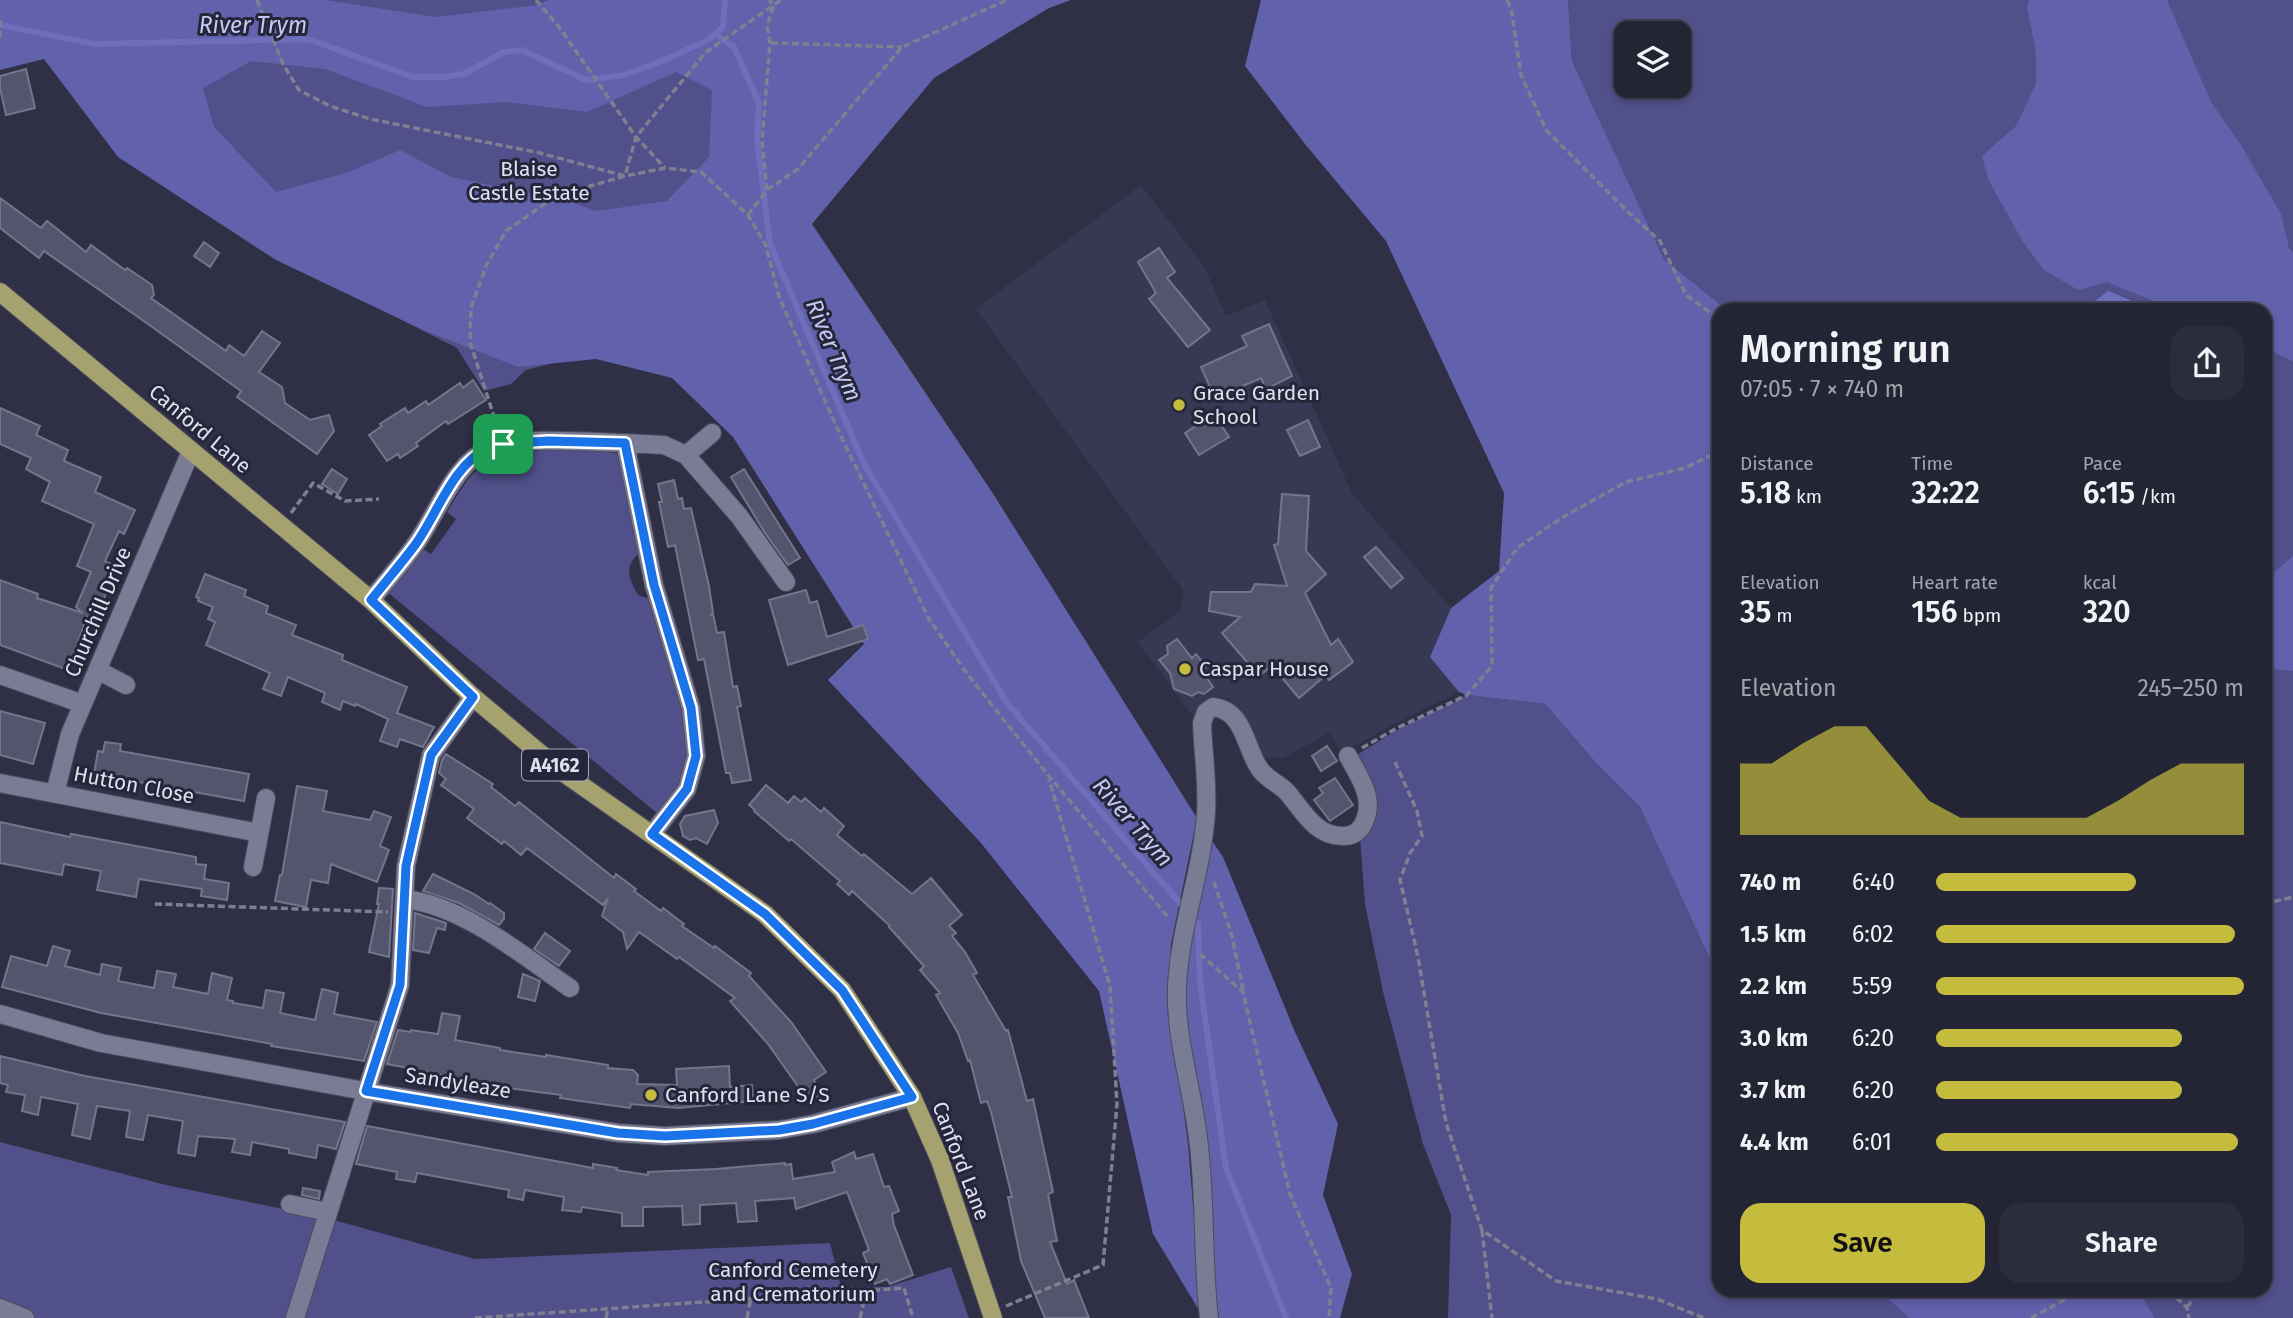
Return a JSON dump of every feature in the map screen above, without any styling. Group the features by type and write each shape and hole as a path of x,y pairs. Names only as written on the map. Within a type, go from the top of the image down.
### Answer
{"main road":[{"name":"Canford Lane","path":"0,292 371,600 473,697 561,771 765,914 842,990 912,1097 940,1160 992,1315"}],"street":[{"path":"686,455 712,433"},
{"path":"371,600 416,543 457,477 481,452 503,444 559,441 664,444 686,455 739,516 786,582"},
{"path":"625,443 654,585 691,708 696,756 687,789 652,834"},
{"name":"Churchill Drive","path":"55,793 70,734 191,451"},
{"path":"99,671 126,685"},
{"path":"0,675 83,704"},
{"path":"295,1318 400,985 406,866 431,755 473,697"},
{"path":"1209,1318 1198,1137 1178,1028 1177,985 1184,928 1193,897 1206,813 1202,723 1206,712 1213,707 1228,711 1241,728 1260,770 1286,792 1314,825 1330,834 1345,836 1355,834 1361,828 1368,807 1365,787 1348,756"},
{"name":"Hutton Close","path":"0,783 260,833"},
{"path":"253,867 266,798"},
{"path":"405,906 425,901 458,916 570,988"},
{"name":"Sandyleaze","path":"0,1014 101,1043 618,1133 665,1136 779,1130 813,1124 912,1097"},
{"path":"290,1204 327,1212"},
{"path":"0,1308 25,1318"}],"path":[{"path":"257,0 283,64 299,90 330,106 370,118 540,153 625,176"},
{"path":"536,0 559,27 636,137 665,168"},
{"path":"769,0 774,5"},
{"path":"625,176 636,137 706,52 781,0"},
{"path":"748,215 767,190 798,169 902,47 1007,0"},
{"path":"1507,0 1511,8 1521,75 1546,130 1660,241 1686,295 1712,314"},
{"path":"767,190 762,140 770,43 767,26 774,5"},
{"path":"0,21 0,40"},
{"path":"770,43 902,47"},
{"path":"503,444 470,342 471,308 485,266 506,231 555,195 665,168 701,172 748,215 765,246 779,297 837,428 929,619 968,675 1048,775 1184,928"},
{"path":"1348,756 1397,728 1467,695 1492,666 1491,588 1517,548 1563,517 1626,482 1685,468 1712,455"},
{"path":"281,526 313,483 345,501 379,499"},
{"path":"1395,762 1417,811 1422,836 1410,853 1400,880 1418,957 1446,1123 1482,1230 1492,1318"},
{"path":"992,1315 1103,1265 1117,1104 1110,986 1048,775"},
{"path":"1197,866 1213,877 1232,936 1290,1194 1331,1287 1329,1318"},
{"path":"2272,902 2293,897"},
{"path":"156,904 405,906"},
{"path":"1204,956 1243,992"},
{"path":"1482,1230 1556,1281 1657,1299 1704,1318"},
{"path":"475,1318 904,1288 913,1318"},
{"path":"860,1318 866,1291"},
{"path":"2031,1318 2069,1297"},
{"path":"2176,1297 2187,1308 2189,1318"},
{"path":"2187,1308 2196,1297"},
{"path":"747,1318 751,1298"},
{"path":"606,1318 608,1308"}],"shaded area":[{"path":"0,0 325,0 436,17 538,5 549,0 1071,0 1049,8 934,78 812,224 992,492 1197,818 1171,944 1169,1027 1188,1144 1202,1315 1153,1234 1099,991 981,843 828,680 864,644 733,437 672,378 596,359 518,367 421,329 276,260 118,157 44,59 0,70","holes":["251,61 325,69 427,107 507,102 587,112 676,72 712,90 709,157 667,201 596,211 556,196 451,177 400,150 346,173 276,192 214,127 203,88"]},
{"path":"1261,0 1568,0 1572,61 1664,259 1718,303 1712,303 1712,964 1640,807 1596,763 1545,704 1459,692 1430,657 1451,608 1499,571 1504,493 1386,241 1305,144 1245,66"},
{"path":"2030,0 2167,0 2211,102 2241,145 2281,214 2289,248 2293,252 2293,361 2272,352 2272,303 2158,303 2107,282 2078,290 2044,270 2023,242 1988,179 1982,156 2016,126 2036,84 2036,53 2027,6"},
{"name":"Grace Garden School","path":"1141,185 1204,266 1226,316 1265,300 1352,493 1451,608 1430,657 1459,692 1343,753 1329,733 1283,758 1262,758 1247,724 1228,698 1218,697 1192,715 1138,642 1181,610 1183,590 976,309"},
{"path":"2109,291 2137,303 2092,303"},
{"path":"2293,556 2293,671 2272,668 2272,574"},
{"path":"1208,835 1223,857 1295,1032 1338,1124 1323,1195 1352,1274 1340,1318 1215,1318 1183,1028 1184,986"},
{"path":"1886,1297 2142,1297 2155,1318 1909,1318"}],"green space":[{"name":"Blaise Castle Estate","path":"0,0 1046,0 932,73 600,351 526,370 511,384 484,391 457,348 280,258"},
{"path":"1568,0 2293,0 2293,1318 2155,1318 2142,1297 2272,1297 2272,303 2137,303 2109,291 2093,303 1718,303 1664,259 1572,61"},
{"path":"513,446 573,446 618,454 631,497 640,552 630,567 630,578 638,595 650,599 678,692 686,741 685,763 679,782 657,813 386,591 421,548 431,554 456,519 447,512 481,465"},
{"path":"1467,695 1545,704 1596,763 1640,807 1712,964 1712,1297 1886,1297 1909,1318 1448,1318 1451,1215 1423,1144 1383,992 1365,904 1360,838 1364,833 1355,756 1399,729"},
{"path":"0,1142 166,1185 322,1217 286,1318 0,1318"},
{"name":"Canford Cemetery and Crematorium","path":"330,1219 475,1259 830,1243 841,1287 887,1287 951,1267 969,1318 298,1318"}],"building":[{"path":"26,69 35,108 6,115 0,76"},
{"path":"0,198 41,228 47,221 86,252 91,245 125,270 127,268 152,285 154,295 151,298 226,351 229,345 244,356 262,331 280,343 259,372 282,387 285,403 310,420 329,415 334,431 317,454 237,397 241,391 148,324 44,251 39,258 0,228"},
{"path":"204,242 219,253 210,267 194,256"},
{"path":"1159,248 1175,272 1167,278 1210,330 1188,347 1149,299 1156,293 1138,262"},
{"path":"1269,324 1292,376 1266,389 1261,378 1215,398 1201,367 1247,346 1242,336"},
{"path":"473,380 486,400 448,424 446,421 400,458 398,454 387,461 369,435 382,426 380,424 405,408 408,413 426,401 428,405 460,383 463,388"},
{"path":"0,408 40,426 36,435 68,450 64,461 101,477 95,492 135,510 124,534 119,531 105,561 118,568 93,622 87,617 68,670 0,645 0,580 38,594 37,598 83,613 76,607 91,572 77,566 94,524 42,501 50,482 26,469 31,458 0,444"},
{"path":"1214,414 1229,437 1199,455 1185,433"},
{"path":"1308,420 1320,447 1300,456 1287,430"},
{"path":"332,469 347,479 338,494 322,484"},
{"path":"744,469 800,558 788,565 731,477"},
{"path":"674,480 678,499 682,498 684,509 691,508 709,586 713,613 710,615 713,614 717,633 724,632 733,687 737,686 741,706 737,707 751,780 732,783 730,773 726,773 704,659 698,660 675,545 668,547 659,502 662,502 658,484"},
{"path":"1282,494 1309,496 1306,551 1326,574 1305,593 1331,645 1338,639 1353,662 1329,680 1326,675 1299,698 1272,666 1259,676 1222,633 1240,617 1209,611 1211,592 1251,592 1255,584 1287,586 1274,545 1278,544"},
{"path":"1376,547 1403,578 1391,588 1364,557"},
{"path":"205,574 246,590 244,596 268,606 266,613 296,625 292,635 343,655 342,660 407,687 397,713 434,727 423,747 400,739 397,747 380,741 388,719 343,701 340,710 322,702 325,693 288,677 281,696 263,689 270,673 206,645 215,622 208,619 213,607 198,601 199,598 196,597"},
{"path":"806,590 810,603 817,601 827,637 863,625 868,639 788,665 769,600"},
{"name":"Caspar House","path":"1177,639 1192,658 1196,654 1206,667 1202,671 1213,687 1204,694 1198,692 1192,696 1174,689 1170,673 1159,660 1168,654 1167,646"},
{"path":"0,711 45,723 33,764 0,755"},
{"path":"105,742 121,744 120,751 249,774 244,801 94,774 98,751 103,752"},
{"path":"1327,746 1337,761 1321,771 1312,756"},
{"path":"446,754 493,784 491,787 515,806 519,802 614,878 616,874 661,911 663,908 684,924 682,926 751,973 749,976 791,1022 826,1072 814,1080 821,1094 809,1102 768,1044 730,1001 735,998 639,932 627,949 623,932 602,916 608,898 603,905 527,848 521,855 467,818 474,809 441,785 446,779 439,773"},
{"path":"1335,778 1353,805 1330,821 1314,800 1323,793 1319,788"},
{"path":"766,785 788,803 794,796 801,802 805,798 821,812 824,808 844,826 837,835 912,894 931,878 962,915 949,926 956,933 952,936 965,952 977,973 973,975 1006,1031 1008,1030 1027,1101 1033,1099 1053,1192 1048,1194 1057,1241 1050,1242 1067,1284 1074,1280 1089,1318 1045,1318 1021,1261 1008,1197 1012,1197 991,1112 987,1101 981,1103 970,1060 968,1061 958,1033 936,995 940,993 920,970 924,966 890,926 852,891 849,895 837,884 840,881 754,811 749,805"},
{"path":"297,786 327,791 323,811 370,820 374,811 391,817 380,846 389,850 377,882 331,864 328,883 311,880 306,907 275,901"},
{"path":"714,810 718,823 707,844 696,838 690,840 683,836 680,824 685,816"},
{"path":"0,822 70,837 71,834 196,857 196,864 206,865 204,879 229,883 227,900 201,896 202,889 139,879 136,897 97,890 101,871 64,864 62,875 0,863"},
{"path":"433,874 490,903 504,913 504,919 499,925 459,903 423,891"},
{"path":"379,888 393,889 389,957 369,952 379,904"},
{"path":"415,913 446,923 445,930 437,928 429,953 413,950"},
{"path":"545,933 570,951 559,966 534,949"},
{"path":"53,946 70,951 65,966 100,975 102,964 121,968 118,981 154,988 157,971 176,974 173,987 208,994 212,973 232,978 227,1000 263,1008 266,990 284,993 280,1013 315,1020 322,989 338,993 334,1014 377,1022 364,1061 101,1013 2,987 11,956 47,966"},
{"path":"523,974 540,981 535,1001 518,997"},
{"path":"442,1013 460,1016 455,1040 500,1050 633,1070 638,1075 637,1084 677,1085 676,1069 729,1066 730,1087 752,1085 753,1101 678,1108 631,1104 630,1108 560,1098 561,1095 508,1088 387,1064 398,1030 438,1034"},
{"path":"0,1056 85,1076 345,1122 336,1149 318,1145 316,1158 289,1153 289,1149 252,1142 250,1155 232,1152 235,1139 198,1136 195,1156 178,1153 183,1121 148,1115 143,1140 126,1137 130,1111 97,1106 90,1139 72,1135 78,1104 41,1097 38,1115 22,1111 25,1095 6,1092 8,1085 0,1083"},
{"path":"367,1126 593,1168 593,1164 648,1175 648,1172 785,1163 791,1164 793,1179 835,1172 832,1162 854,1152 856,1159 873,1154 884,1187 889,1186 899,1211 892,1214 894,1225 913,1275 890,1284 887,1279 875,1284 863,1253 869,1250 847,1192 796,1209 794,1198 755,1201 757,1221 738,1222 736,1203 700,1205 700,1224 683,1225 682,1206 643,1207 643,1226 622,1226 622,1213 582,1207 581,1212 562,1210 564,1197 525,1190 523,1200 508,1197 509,1190 417,1173 415,1182 396,1179 397,1172 356,1164"},
{"path":"303,1188 320,1191 319,1199 302,1195"}],"waterway":[{"name":"River Trym","path":"0,25 95,44 308,39 413,77 464,74 504,52 522,50 586,80 624,75 704,42 723,28 725,0"},
{"name":"River Trym","path":"715,34 734,47 759,103 757,139 770,244 864,464 1007,703 1198,924 1200,982 1226,1168 1286,1318"}],"place":[{"name":"Grace Garden School","path":"1179,405"},
{"name":"Caspar House","path":"1185,669"},
{"name":"Canford Lane S/S","path":"651,1095"}],"route":[{"path":"548,441 625,443 654,585 691,708 696,756 687,789 652,834 765,914 842,990 912,1097 813,1124 779,1130 665,1136 618,1133 366,1091 400,985 406,866 431,755 473,697 371,600 416,543 457,477 481,452 503,444 548,441"}]}
